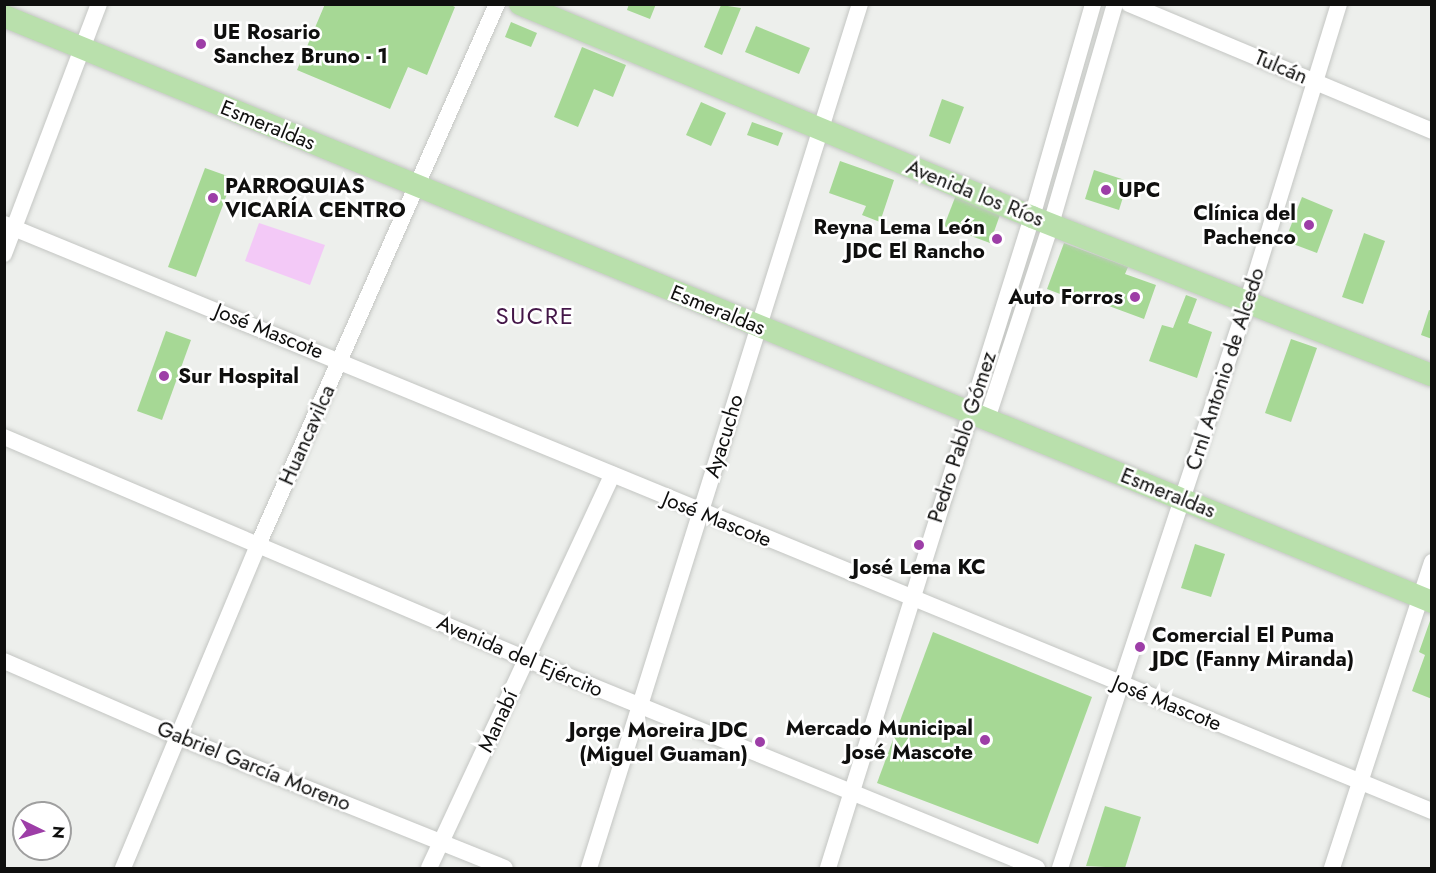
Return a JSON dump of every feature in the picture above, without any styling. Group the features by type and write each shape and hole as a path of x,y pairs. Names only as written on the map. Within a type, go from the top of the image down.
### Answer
{"main road":[{"name":"Esmeraldas","path":"11,4 85,43"},
{"name":"Avenida los Ríos","path":"520,4 824,124 1249,297 1431,375"},
{"name":"Avenida los Ríos","path":"558,4 824,124"},
{"name":"Esmeraldas","path":"4,16 85,43 1185,493 1428,586"},
{"name":"Avenida los Ríos","path":"1249,297 1431,359"}],"street":[{"path":"4,254 9,226 99,4"},
{"name":"Huancavilca","path":"123,868 258,546 416,180 497,4"},
{"name":"Ayacucho","path":"589,868 860,4"},
{"name":"Pedro Pablo Gómez","path":"1043,214 1094,4"},
{"name":"Pedro Pablo Gómez","path":"828,868 853,794 911,599 980,409 1043,214 1115,4"},
{"name":"Tulcán","path":"1129,4 1431,130"},
{"name":"Crnl Antonio de Alcedo","path":"1060,868 1249,297 1339,4"},
{"name":"José Mascote","path":"9,226 340,360 612,476 1431,811"},
{"name":"Avenida del Ejército","path":"4,437 526,659 1037,868"},
{"name":"Manabí","path":"429,868 612,476"},
{"path":"1332,868 1428,586"},
{"name":"Gabriel García Moreno","path":"4,661 179,736 505,868"}],"shaded area":[{"path":"259,223 325,245 310,285 245,261"}],"building":[{"path":"325,4 449,4 455,7 427,75 408,67 390,109 297,70"},
{"path":"629,4 656,4 650,19 627,10"},
{"path":"721,5 741,8 722,55 704,47"},
{"path":"511,22 537,33 531,47 505,37"},
{"path":"756,26 810,48 799,74 745,52"},
{"path":"582,47 626,65 613,97 594,89 578,127 554,117"},
{"path":"942,99 964,107 950,144 929,136"},
{"path":"701,102 726,113 711,146 686,135"},
{"path":"752,122 783,133 778,146 747,135"},
{"path":"840,161 894,180 880,222 862,215 866,206 829,193"},
{"path":"205,168 233,178 196,277 168,267"},
{"name":"UPC","path":"1094,170 1128,181 1119,210 1085,199"},
{"path":"956,195 1001,212 990,243 944,226"},
{"name":"Clínica del Pachenco","path":"1302,197 1333,210 1317,253 1285,241"},
{"path":"1364,233 1385,241 1363,304 1342,297"},
{"path":"1064,243 1128,267 1125,274 1156,285 1144,319 1090,299 1089,305 1047,289"},
{"path":"1186,295 1197,299 1188,323 1212,332 1197,378 1149,361 1162,325 1173,328"},
{"path":"1429,310 1432,311 1432,339 1421,335"},
{"name":"Sur Hospital","path":"166,331 191,340 162,420 137,411"},
{"path":"1291,339 1317,348 1291,422 1265,413"},
{"path":"1195,544 1225,554 1211,597 1181,588"},
{"path":"1431,618 1432,699 1412,691 1425,655 1419,652"},
{"name":"Mercado Municipal José Mascote","path":"933,632 1092,697 1038,844 877,783"},
{"path":"1105,806 1141,817 1125,868 1086,866"}],"place":[{"name":"UE Rosario Sanchez Bruno - 1","path":"201,44"},
{"name":"UPC","path":"1106,190"},
{"name":"PARROQUIAS VICARÍA CENTRO","path":"213,198"},
{"name":"Clínica del Pachenco","path":"1309,225"},
{"name":"Reyna Lema León JDC El Rancho","path":"997,239"},
{"name":"Auto Forros","path":"1135,297"},
{"name":"Sur Hospital","path":"164,376"},
{"name":"José Lema KC","path":"919,545"},
{"name":"Comercial El Puma JDC (Fanny Miranda)","path":"1140,647"},
{"name":"Mercado Municipal José Mascote","path":"985,740"},
{"name":"Jorge Moreira JDC (Miguel Guaman)","path":"760,742"}],"district":[{"name":"SUCRE","path":"535,316"}]}
